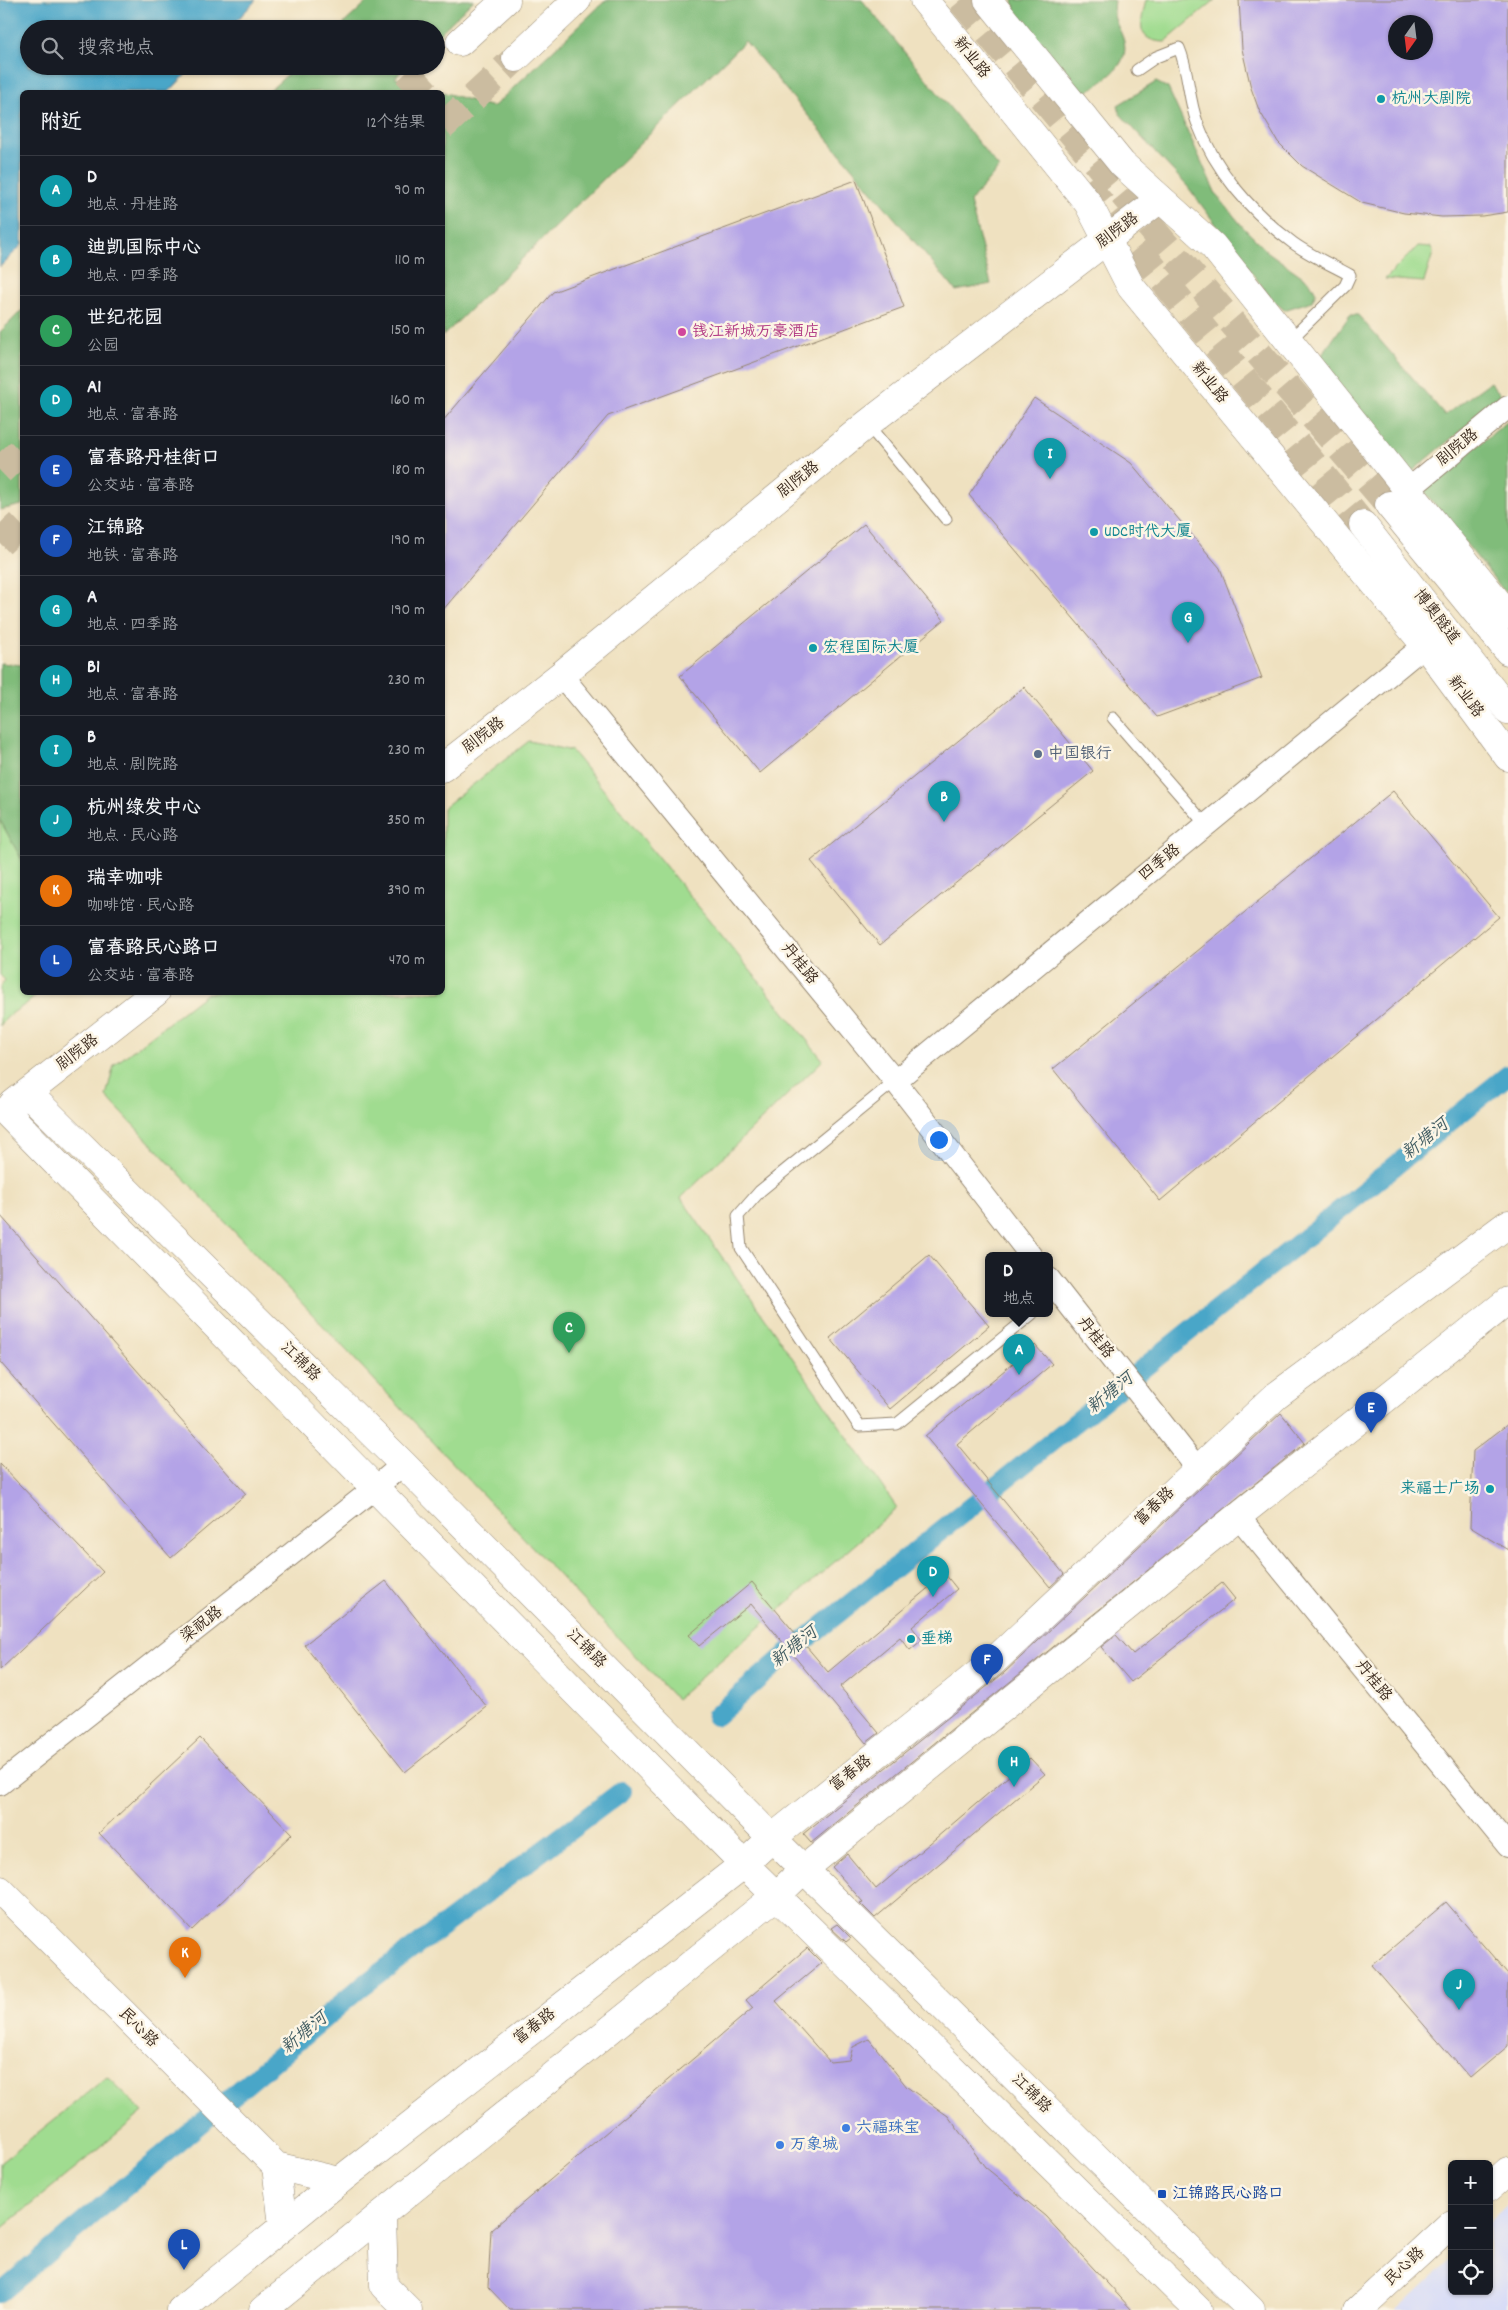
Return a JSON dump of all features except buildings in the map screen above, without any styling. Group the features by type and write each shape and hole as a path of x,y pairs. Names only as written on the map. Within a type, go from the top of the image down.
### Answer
{"main road":[{"path":"460,42 506,0"},
{"path":"516,58 577,0"},
{"name":"新业路","path":"924,0 1088,203 1130,287 1425,646 1508,757"},
{"path":"988,0 1122,164 1213,246 1289,341 1399,498 1508,614"},
{"name":"剧院路","path":"445,766 561,676 867,424 1160,198"},
{"name":"博奥隧道","path":"1399,498 1508,651"},
{"name":"博奥隧道","path":"1363,525 1508,710"},
{"name":"剧院路","path":"2,1113 152,995"},
{"name":"江锦路","path":"28,1093 403,1464 772,1838 1251,2310"},
{"path":"2,1113 375,1488 744,1864 1198,2310"},
{"name":"富春路","path":"181,2310 339,2181 744,1864 772,1838 994,1661 1197,1468 1276,1396 1508,1224"},
{"path":"263,2310 777,1896 804,1869 1238,1516 1508,1301"},
{"name":"民心路","path":"0,1890 276,2166"},
{"path":"283,2226 276,2166 339,2181"},
{"path":"1493,2184 1508,2171"},
{"path":"382,2215 384,2286 408,2310"},
{"name":"民心路","path":"1358,2310 1448,2227"}],"street":[{"name":"剧院路","path":"1399,498 1504,412"},
{"name":"四季路","path":"895,1081 1425,646"},
{"name":"丹桂路","path":"561,676 895,1081 1028,1252"},
{"name":"丹桂路","path":"1053,1291 1110,1356 1156,1418 1197,1468"},
{"name":"梁祝路","path":"0,1784 403,1464"},
{"name":"丹桂路","path":"1238,1516 1508,1846"}],"lane":[{"path":"1137,70 1156,57 1178,48 1185,63 1188,89 1197,122 1212,157 1263,219 1295,244 1350,275 1344,286 1332,300 1289,341"},
{"path":"867,424 946,520"},
{"path":"1113,718 1206,825"},
{"path":"895,1081 760,1191 738,1216 741,1248 859,1426 896,1424 1028,1317"}],"shaded area":[{"path":"1508,2205 1508,2310 1397,2310 1448,2262 1448,2295 1493,2295 1493,2219"}],"green space":[{"path":"369,0 474,0 445,28 445,20 348,20"},
{"path":"606,0 862,0 999,168 970,202 991,284 956,291 745,41 445,334 445,93 493,107"},
{"path":"1013,0 1114,0 1114,17 1125,44 1121,62 1108,77 1082,95 1074,94 1015,11"},
{"path":"1146,0 1215,0 1165,42 1155,41 1144,34 1142,16"},
{"path":"287,75 398,75 395,78 436,90 270,90"},
{"path":"1156,82 1168,88 1216,194 1243,227 1268,252 1310,282 1316,293 1312,301 1284,310 1270,297 1188,187 1120,114 1118,105"},
{"path":"1418,246 1431,247 1433,253 1424,282 1385,279"},
{"path":"20,312 20,505 0,510 0,332"},
{"path":"1350,315 1358,315 1445,415 1490,382 1502,396 1408,475 1314,366"},
{"path":"1508,421 1508,596 1423,490"},
{"path":"0,663 20,665 20,856 0,820"},
{"path":"529,741 572,751 823,1060 681,1198 897,1508 676,1699 106,1096 114,1065 204,995 445,995 445,806"},
{"path":"0,820 20,856 20,995 36,995 8,1016 0,1026 0,988 5,980 0,975"},
{"path":"107,2077 143,2112 0,2230 0,2163"}],"water":[{"path":"0,0 256,0 237,20 20,20 20,75 185,75 171,90 20,90 20,247 0,267"}],"waterway":[{"name":"新塘河","path":"716,1716 780,1660 1508,1075"},
{"name":"新塘河","path":"0,2293 360,1988 622,1791"}],"tunnel":[{"path":"961,0 1163,242 1389,505"},
{"path":"445,124 516,58"},
{"path":"408,90 424,75"},
{"path":"1084,183 1363,525"},
{"path":"0,471 20,452"},
{"path":"0,543 20,524"}],"place":[{"name":"杭州大剧院","path":"1381,99"},
{"name":"钱江新城万豪酒店","path":"682,332"},
{"name":"B","path":"1050,479"},
{"name":"UDC时代大厦","path":"1094,532"},
{"name":"A","path":"1188,643"},
{"name":"宏程国际大厦","path":"813,648"},
{"name":"中国银行","path":"1038,754"},
{"name":"迪凯国际中心","path":"944,822"},
{"name":"世纪花园","path":"569,1353"},
{"name":"D","path":"1019,1375"},
{"name":"富春路丹桂街口","path":"1371,1433"},
{"name":"来福士广场","path":"1490,1489"},
{"name":"A1","path":"933,1597"},
{"name":"垂梯","path":"911,1639"},
{"name":"江锦路","path":"987,1685"},
{"name":"B1","path":"1014,1787"},
{"name":"瑞幸咖啡","path":"185,1978"},
{"name":"杭州绿发中心","path":"1459,2010"},
{"name":"六福珠宝","path":"846,2128"},
{"name":"万象城","path":"780,2145"},
{"name":"江锦路民心路口","path":"1162,2194"},
{"name":"富春路民心路口","path":"184,2270"}]}
